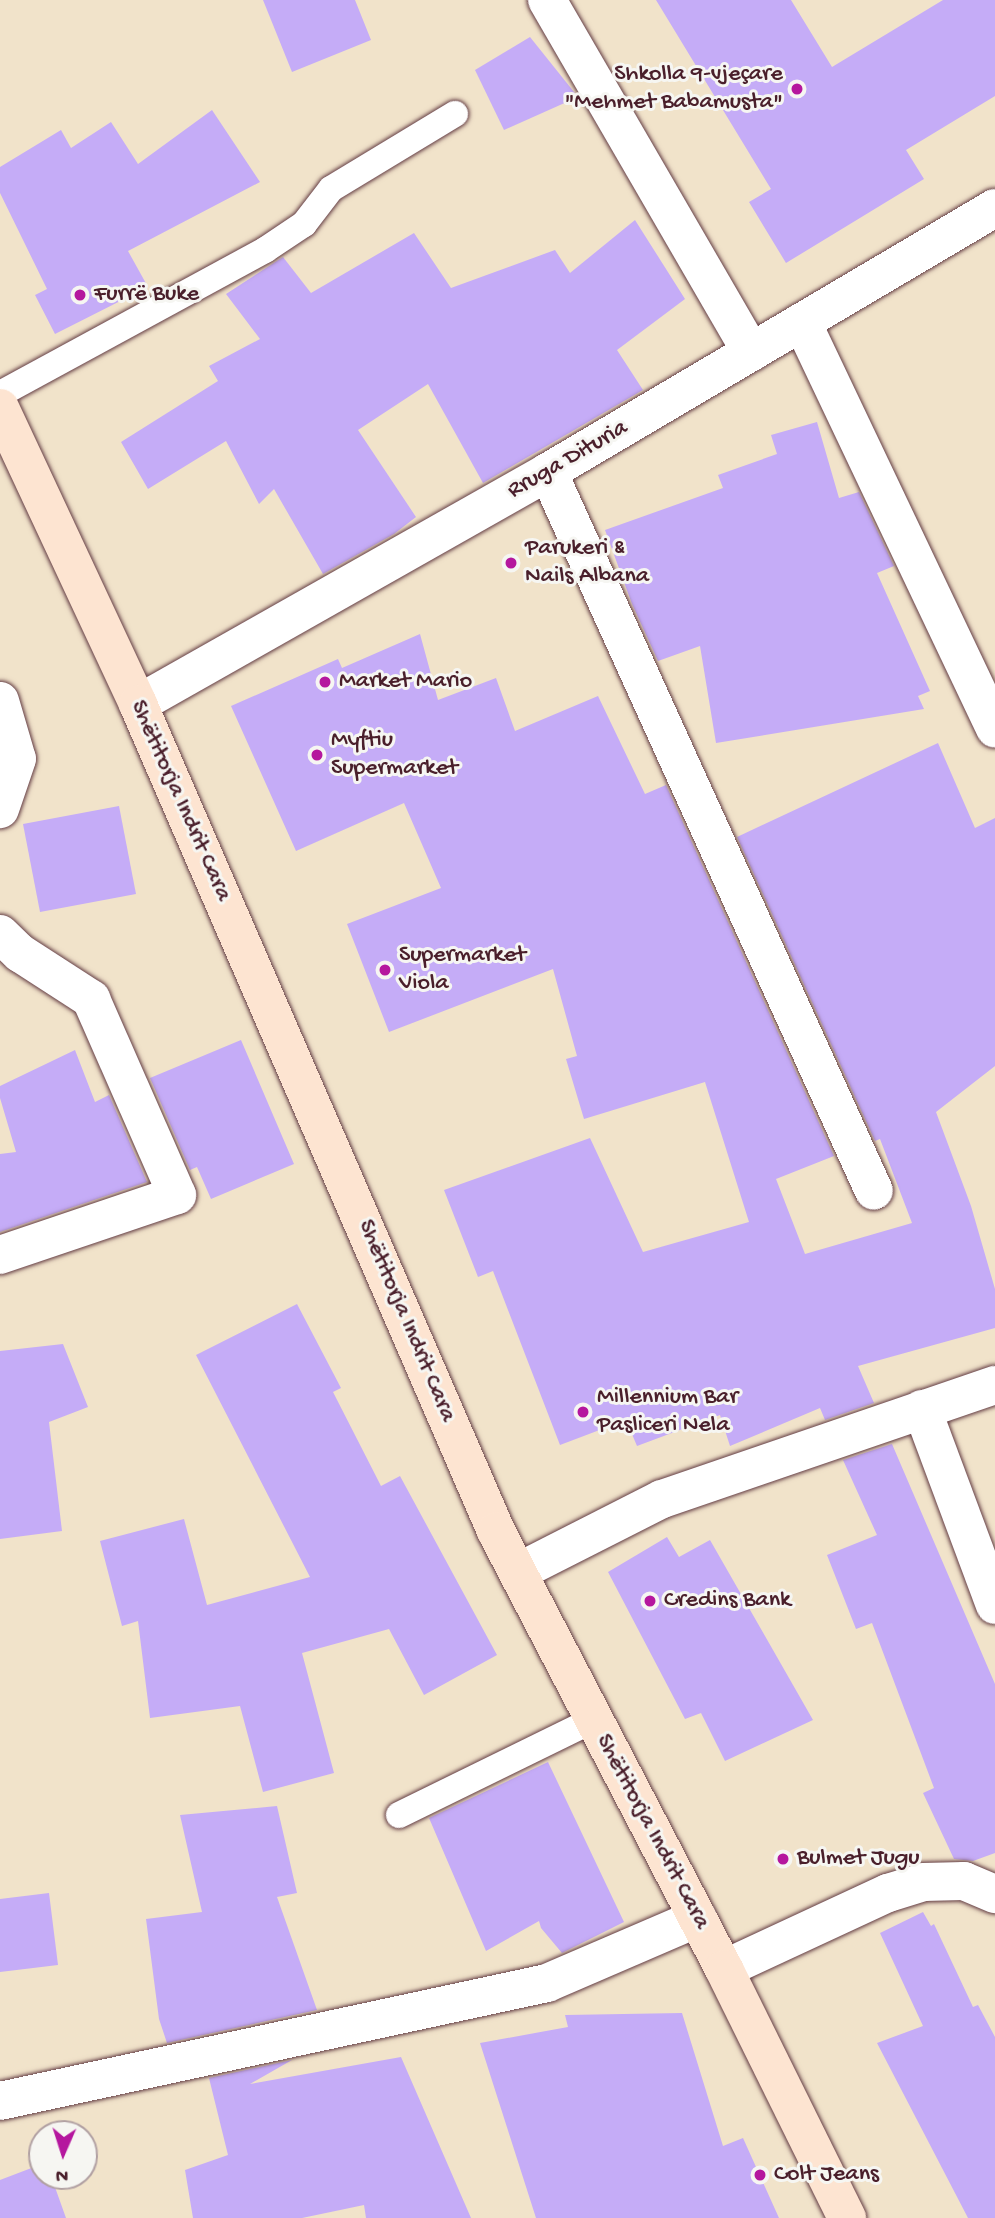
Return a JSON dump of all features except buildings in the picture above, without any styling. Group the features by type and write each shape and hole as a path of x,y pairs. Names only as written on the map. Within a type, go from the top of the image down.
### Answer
{"main road":[{"name":"Shëtitorja Indrit Cara","path":"0,408 138,704 496,1531 698,1918 847,2218"}],"street":[{"path":"547,0 751,352"},
{"name":"Rruga Dituria","path":"138,704 548,472 995,208"},
{"path":"803,322 995,728"},
{"path":"548,472 874,1191"},
{"path":"0,701 17,759 0,809"},
{"path":"0,934 20,953 91,999 177,1195 0,1255"},
{"path":"518,1572 662,1499 995,1385"},
{"path":"922,1409 995,1605"},
{"path":"724,1969 888,1894 923,1882 964,1881 995,1894"},
{"path":"0,2101 547,1983 698,1918"}],"lane":[{"path":"0,394 265,250 304,224 331,189 455,114"},
{"path":"398,1815 593,1720"}],"place":[{"name":"Shkolla 9-vjeçare \"Mehmet Babamusta\"","path":"797,89"},
{"name":"Furrë Buke","path":"80,295"},
{"name":"Parukeri & Nails Albana","path":"511,563"},
{"name":"Market Mario","path":"325,682"},
{"name":"Myftiu Supermarket","path":"317,755"},
{"name":"Supermarket Viola","path":"385,970"},
{"name":"Millennium Bar Pasliceri Nela","path":"583,1412"},
{"name":"Credins Bank","path":"650,1601"},
{"name":"Bulmet Jugu","path":"783,1859"},
{"name":"Colt Jeans","path":"760,2175"}]}
